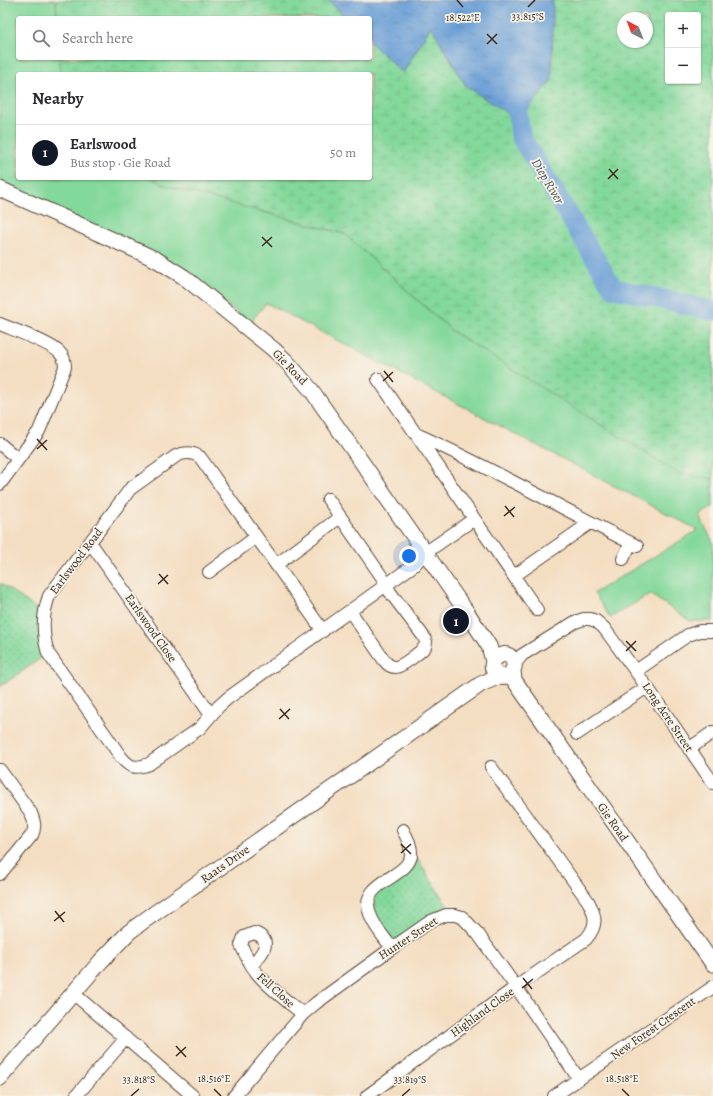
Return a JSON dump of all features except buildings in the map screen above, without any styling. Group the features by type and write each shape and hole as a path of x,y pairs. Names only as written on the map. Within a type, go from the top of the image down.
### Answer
{"street":[{"name":"Gie Road","path":"0,189 142,253 166,266 184,277 287,362 312,391 489,646 506,666 713,964"},
{"path":"0,324 49,345 59,351 65,360 65,367 39,431 0,484"},
{"path":"378,379 537,610"},
{"path":"415,433 458,453 634,545 623,558"},
{"path":"0,444 18,459"},
{"path":"436,463 438,454 445,450 458,453"},
{"name":"Earlswood Road","path":"322,631 200,457 189,453 182,453 176,456 130,489 49,596 45,606 43,619 44,642 48,653 121,757 126,763 133,767 140,768 149,764 200,728 228,698 476,522"},
{"path":"328,499 382,577 390,592 424,637 426,642 425,647 399,666 394,667 389,665 350,611"},
{"path":"276,565 340,517"},
{"path":"514,576 590,523"},
{"path":"209,572 256,537"},
{"name":"Earlswood Close","path":"90,542 212,715"},
{"name":"Long Acre Street","path":"506,666 575,622 584,619 596,621 604,628 636,671 713,783"},
{"path":"636,671 688,635 700,631 713,631"},
{"name":"Raats Drive","path":"0,1078 73,993 129,932 506,666"},
{"path":"577,734 647,687"},
{"path":"689,749 713,732"},
{"name":"Highland Close","path":"367,1096 516,987 586,939 592,932 595,924 594,916 588,901 491,768"},
{"path":"0,770 31,813 35,830 0,874"},
{"path":"392,948 375,925 368,905 373,891 409,862 411,855 410,845 403,830"},
{"name":"Hunter Street","path":"234,1096 303,1014 316,1003 432,920 446,915 455,915 462,918 478,934 578,1079"},
{"name":"Fell Close","path":"252,965 255,972 266,983 303,1014"},
{"name":"New Forest Crescent","path":"554,1096 713,986"},
{"path":"73,993 193,1096"},
{"path":"76,1096 126,1038"}],"green space":[{"path":"0,0 56,0 57,16 16,16 16,60 60,60 61,72 16,72 16,180 155,180 164,185 345,234 453,332 679,473 713,479 713,507 699,515 713,542 713,621 690,621 650,594 610,618 594,593 698,530 266,303 250,323 178,266 0,185"},
{"path":"56,0 328,0 344,16 57,16"},
{"path":"553,0 713,0 713,479 679,474 453,332 345,234 164,185 155,180 372,180 372,72 61,72 60,60 372,60 372,44 403,73 431,26 466,86 552,6"},
{"path":"0,583 44,614 48,653 0,687"},
{"path":"418,860 450,910 393,947 372,916 376,888"}],"water":[{"path":"328,0 553,0 552,80 519,121 466,86 431,26 403,73 372,44 372,16 344,16"}],"waterway":[{"name":"Diep River","path":"515,94 521,137 613,288 713,311"}],"place":[{"name":"Earlswood","path":"456,621"}]}
